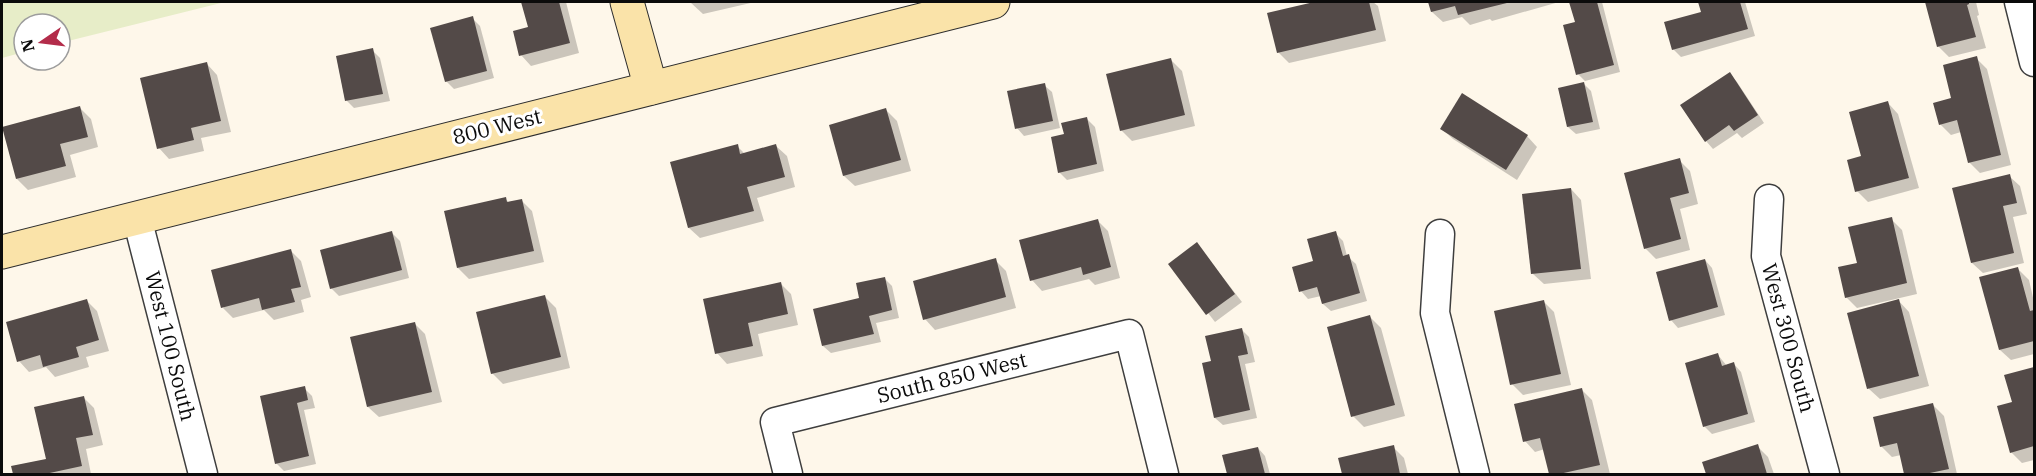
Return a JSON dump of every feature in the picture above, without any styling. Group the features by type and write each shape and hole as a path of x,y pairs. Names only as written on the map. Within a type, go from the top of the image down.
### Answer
{"street":[{"path":"627,2 651,88"},
{"name":"800 West","path":"2,252 993,2"},
{"path":"2019,2 2034,62"},
{"name":"West 300 South","path":"1769,199 1766,256 1825,474"},
{"name":"West 100 South","path":"137,218 203,474"},
{"path":"1440,234 1435,313 1475,474"},
{"name":"South 850 West","path":"788,474 775,422 1130,334 1164,474"}],"green space":[{"path":"2,2 225,2 72,40 72,12 12,12 12,55 2,58"}],"building":[{"path":"521,2 559,2 570,43 519,56 513,31 528,27"},
{"path":"1314,2 1369,2 1376,30 1277,53 1267,13"},
{"path":"1428,2 1511,2 1458,15 1455,6 1431,12"},
{"path":"1569,2 1597,2 1614,65 1576,75 1563,25 1575,22"},
{"path":"1698,2 1740,2 1748,29 1672,50 1664,22 1701,12"},
{"path":"1925,2 1969,2 1967,5 1976,37 1937,47"},
{"path":"473,16 487,71 445,82 430,28"},
{"path":"373,48 383,94 345,101 336,56"},
{"path":"1977,56 2001,155 1968,163 1957,120 1939,125 1933,103 1951,98 1943,65"},
{"path":"1171,58 1185,115 1120,131 1106,74"},
{"path":"207,62 221,121 191,128 194,140 157,149 140,78"},
{"path":"1730,72 1758,115 1734,131 1729,125 1705,142 1680,105"},
{"path":"1584,82 1593,122 1567,127 1558,88"},
{"path":"1045,83 1053,121 1015,129 1007,91"},
{"path":"1462,93 1528,135 1506,170 1440,129"},
{"path":"1888,101 1909,178 1855,192 1847,160 1861,156 1849,112"},
{"path":"80,106 88,137 60,144 66,166 16,179 2,127"},
{"path":"886,108 901,160 843,176 829,125"},
{"path":"1087,117 1097,164 1058,173 1051,137 1064,134 1061,123"},
{"path":"738,144 740,154 776,144 785,177 747,187 754,211 688,228 670,162"},
{"path":"1680,158 1689,193 1670,198 1681,239 1644,249 1624,173"},
{"path":"2010,174 2017,203 2003,206 2014,253 1971,263 1952,188"},
{"path":"1571,188 1581,269 1531,274 1522,194"},
{"path":"506,197 507,202 522,199 534,251 457,268 444,211"},
{"path":"1892,217 1907,283 1845,298 1838,267 1857,263 1848,227"},
{"path":"1098,219 1111,267 1083,275 1081,267 1030,281 1019,240"},
{"path":"392,231 402,270 330,289 320,250"},
{"path":"1336,231 1343,256 1349,254 1360,293 1322,304 1317,287 1299,292 1292,267 1313,261 1307,239"},
{"path":"1197,242 1235,294 1206,315 1168,264"},
{"path":"291,249 301,287 291,289 295,302 262,310 259,298 221,308 211,270"},
{"path":"996,258 1006,297 923,320 913,281"},
{"path":"1705,259 1718,307 1669,321 1656,272"},
{"path":"2018,267 2030,311 2034,310 2034,341 1999,350 1979,277"},
{"path":"885,277 892,310 869,316 874,334 822,346 813,309 859,298 856,283"},
{"path":"781,282 788,314 748,323 753,346 715,354 703,299"},
{"path":"545,295 561,357 491,374 476,312"},
{"path":"87,299 99,340 76,347 79,357 43,367 40,355 17,362 6,322"},
{"path":"1899,299 1919,376 1867,389 1847,313"},
{"path":"1544,300 1561,374 1510,385 1494,311"},
{"path":"1370,315 1395,405 1351,417 1327,327"},
{"path":"415,322 432,392 367,407 350,337"},
{"path":"1242,328 1248,354 1238,356 1250,410 1214,418 1202,363 1211,361 1205,336"},
{"path":"1718,353 1722,366 1734,362 1748,414 1703,427 1685,363"},
{"path":"2034,367 2034,446 2010,453 1997,406 2012,402 2004,375"},
{"path":"305,386 308,400 297,403 309,456 275,464 260,396"},
{"path":"1582,388 1600,465 1549,474 1540,438 1523,442 1514,404"},
{"path":"84,396 93,435 76,438 82,466 45,474 13,474 11,466 46,459 34,407"},
{"path":"1933,403 1949,469 1925,474 1904,474 1897,443 1880,447 1873,417"},
{"path":"1758,444 1767,474 1706,474 1702,462"},
{"path":"1394,445 1400,474 1342,474 1338,458"},
{"path":"1258,447 1265,474 1227,474 1222,455"}]}
